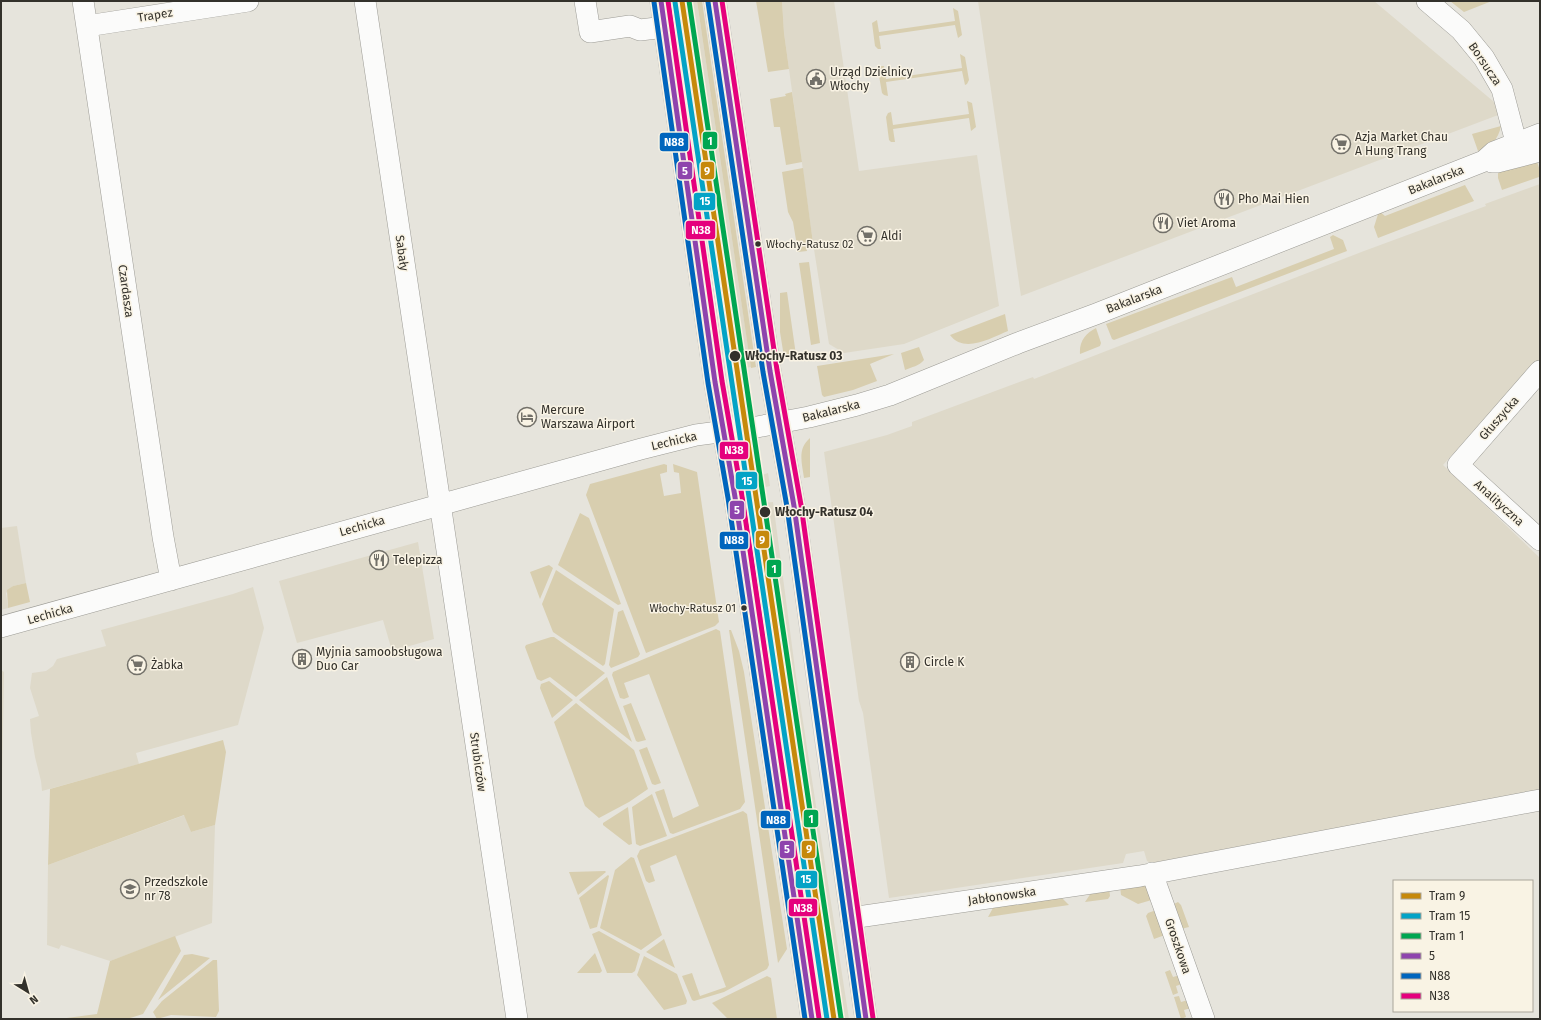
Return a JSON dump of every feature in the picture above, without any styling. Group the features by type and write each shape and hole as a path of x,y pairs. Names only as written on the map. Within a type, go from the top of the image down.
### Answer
{"main road":[{"path":"661,1 715,382 724,431 812,1019"},
{"path":"715,1 769,363 794,501 866,1019"}],"street":[{"name":"Czardasza","path":"83,1 163,537 171,580"},
{"name":"Trapez","path":"87,26 248,1"},
{"name":"Sabały","path":"365,1 440,505"},
{"path":"585,1 590,32 630,26 640,30 665,27"},
{"name":"Borsucza","path":"1427,1 1461,30 1484,58 1502,89 1516,142"},
{"name":"Bakalarska","path":"724,431 780,423 857,405 890,395 1018,343 1104,311 1484,161 1494,152 1516,142 1540,134"},
{"name":"Bakalarska","path":"1484,161 1497,162 1540,151"},
{"name":"Głuszycka","path":"1458,465 1540,371"},
{"name":"Lechicka","path":"1,627 641,449 696,435 724,431"},
{"name":"Analityczna","path":"1458,465 1540,540"},
{"name":"Strubiczów","path":"440,505 464,656 517,1019"},
{"name":"Jabłonowska","path":"851,918 1152,873 1540,800"},
{"name":"Groszkowa","path":"1152,873 1204,1019"}],"shaded area":[{"path":"675,1 680,1 711,209 705,210"},
{"path":"680,1 697,1 751,367 735,370"},
{"path":"697,1 702,1 756,367 751,368"},
{"path":"756,1 782,1 784,33 789,69 768,72"},
{"path":"782,1 834,1 859,171 977,155 999,306 904,344 844,353 829,344 813,243 784,33"},
{"path":"978,1 1374,1 1506,112 1021,296"},
{"path":"1450,1 1492,1 1464,12"},
{"path":"953,8 958,11 962,35 958,38 955,25 879,36 881,49 878,49 875,46 872,23 877,20 879,32 955,21"},
{"path":"960,54 965,57 969,80 965,85 962,71 886,82 888,96 882,93 878,70 881,66 884,66 886,79 962,68"},
{"path":"792,92 802,162 786,165 780,127 774,127 770,99 786,96 785,94"},
{"path":"967,101 972,103 976,127 971,131 969,118 893,129 895,142 891,142 889,140 886,117 888,113 891,112 893,125 969,114"},
{"path":"1501,126 1496,139 1487,147 1478,151 1472,134"},
{"path":"1536,158 1540,171 1539,177 1502,190 1498,178 1498,168"},
{"path":"803,168 813,243 806,244 807,251 798,252 793,222 788,212 782,172"},
{"path":"1540,184 1540,359 1522,379 1518,381 1443,465 1540,558 1540,790 1151,863 1147,861 1144,851 1126,854 1123,863 889,898 863,713 859,701 824,452 887,435 912,426 912,422 1033,377 1034,379"},
{"path":"1465,185 1474,201 1378,238 1374,227 1379,211 1385,216"},
{"path":"1333,235 1343,240 1347,251 1114,340 1112,339 1106,324 1232,277 1236,287 1334,249 1330,237"},
{"path":"809,262 820,343 811,345 799,263"},
{"path":"787,292 796,355 784,357 780,332 780,293"},
{"path":"1005,314 1008,331 986,340 970,344 956,341 950,335"},
{"path":"1096,328 1101,343 1100,346 1080,354 1082,341 1089,332"},
{"path":"919,347 924,360 918,365 905,370 901,353"},
{"path":"894,354 870,364 877,381 853,390 824,397 822,395 817,366"},
{"path":"810,438 810,477 804,478 801,456 803,447"},
{"path":"664,464 667,465 667,472 660,474 664,496 681,493 679,473 674,472 673,464 697,472 719,622 715,626 646,653 586,495 590,484"},
{"path":"768,473 770,486 752,490 751,479"},
{"path":"773,502 796,676 849,1019 830,1019 755,504"},
{"path":"580,513 589,518 621,604 618,605 558,565"},
{"path":"17,526 26,583 13,586 6,593 8,608 1,610 1,528"},
{"path":"418,542 434,639 392,651 383,620 297,643 279,581"},
{"path":"549,565 553,568 540,599 530,572"},
{"path":"556,570 614,609 605,664 603,666 553,632 542,604"},
{"path":"26,583 30,602 8,608 7,590 13,586"},
{"path":"253,587 264,628 238,725 136,753 139,764 42,791 31,733 30,719 39,716 30,688 32,673 46,671 53,666 57,659 106,646 101,630 233,594"},
{"path":"623,610 640,654 638,657 611,668 609,665 618,612"},
{"path":"716,629 720,631 745,802 740,809 673,834 670,833 655,792 664,789 673,818 699,806 649,674 624,683 629,697 624,699 620,698 612,675 613,672"},
{"path":"729,630 731,630 739,651 744,672 787,949 778,963"},
{"path":"554,637 605,673 576,697 550,677 541,681 537,679 525,647 526,645"},
{"path":"1,670 4,672 1,838"},
{"path":"607,677 632,742 579,700"},
{"path":"549,681 573,700 552,718 540,688 541,684"},
{"path":"576,703 634,750 648,789 629,802 599,818 585,806 554,722"},
{"path":"631,703 646,740 636,741 623,706"},
{"path":"223,740 226,752 215,825 191,832 184,815 48,865 50,789"},
{"path":"647,747 661,783 655,785 652,784 639,750"},
{"path":"652,794 667,836 640,846 636,844 632,807"},
{"path":"628,807 632,844 629,845 603,825 603,823"},
{"path":"743,811 747,814 769,965 767,969 724,992 694,1001 692,1000 682,976 692,973 700,996 726,987 676,855 650,866 655,881 649,883 646,881 637,856 640,850"},
{"name":"Przedszkole nr 78","path":"185,815 191,832 215,825 212,923 110,961 61,945 59,949 47,945 48,865"},
{"path":"631,857 634,858 662,935 641,950 600,928 615,870"},
{"path":"569,872 606,872 578,895"},
{"path":"608,875 597,927 590,929 579,898"},
{"path":"1145,885 1150,889 1155,899 1138,904 1121,895 1120,886"},
{"path":"1109,888 1110,896 1108,899 1085,902 1091,893"},
{"path":"1056,896 1062,898 1069,905 988,917 993,908"},
{"path":"1178,902 1181,905 1189,927 1181,929 1172,905"},
{"path":"1159,909 1165,935 1154,939 1146,916 1148,913"},
{"path":"599,931 640,954 635,971 632,973 607,973 592,934"},
{"path":"175,936 181,951 143,1014 127,1019 59,1019 97,1014 110,961"},
{"path":"664,939 675,968 646,952"},
{"path":"595,953 602,971 600,973 577,973"},
{"path":"192,954 210,958 158,1000 184,955"},
{"path":"644,956 677,974 687,1001 686,1004 664,1010 637,975"},
{"path":"213,960 217,960 219,1011 216,1017 171,1015 157,1019 153,1012 162,1001"},
{"path":"1170,970 1173,977 1180,975 1182,984 1176,986 1178,993 1173,995 1165,972"},
{"path":"767,976 771,978 777,1019 728,1019 712,1003"},
{"path":"1179,996 1181,1002 1188,1000 1191,1008 1184,1010 1186,1017 1181,1019 1174,997"}],"tram line":[{"name":"9","path":"682,1 834,1019"},
{"name":"1","path":"689,1 841,1018"},
{"name":"15","path":"675,2 827,1019"}],"transit line":[{"name":"5","path":"661,1 715,382 735,497 812,1019"},
{"name":"N38","path":"668,1 722,381 742,496 819,1018"},
{"name":"5","path":"715,1 770,371 794,506 866,1019"},
{"name":"N38","path":"722,1 777,370 801,505 873,1018"},
{"name":"N88","path":"654,2 708,383 728,498 805,1019"},
{"name":"N88","path":"708,2 763,372 787,507 859,1019"}],"place":[{"name":"Urząd Dzielnicy Włochy","path":"816,79"},
{"name":"Azja Market Chau A Hung Trang","path":"1341,144"},
{"name":"Pho Mai Hien","path":"1224,199"},
{"name":"Viet Aroma","path":"1163,223"},
{"name":"Aldi","path":"867,236"},
{"name":"Włochy-Ratusz 02","path":"758,244"},
{"name":"Włochy-Ratusz 03","path":"735,356"},
{"name":"Mercure Warszawa Airport","path":"527,417"},
{"name":"Włochy-Ratusz 04","path":"765,512"},
{"name":"Telepizza","path":"379,560"},
{"name":"Włochy-Ratusz 01","path":"744,608"},
{"name":"Myjnia samoobsługowa Duo Car","path":"302,659"},
{"name":"Circle K","path":"910,662"},
{"name":"Żabka","path":"137,665"},
{"name":"Przedszkole nr 78","path":"130,889"}]}
